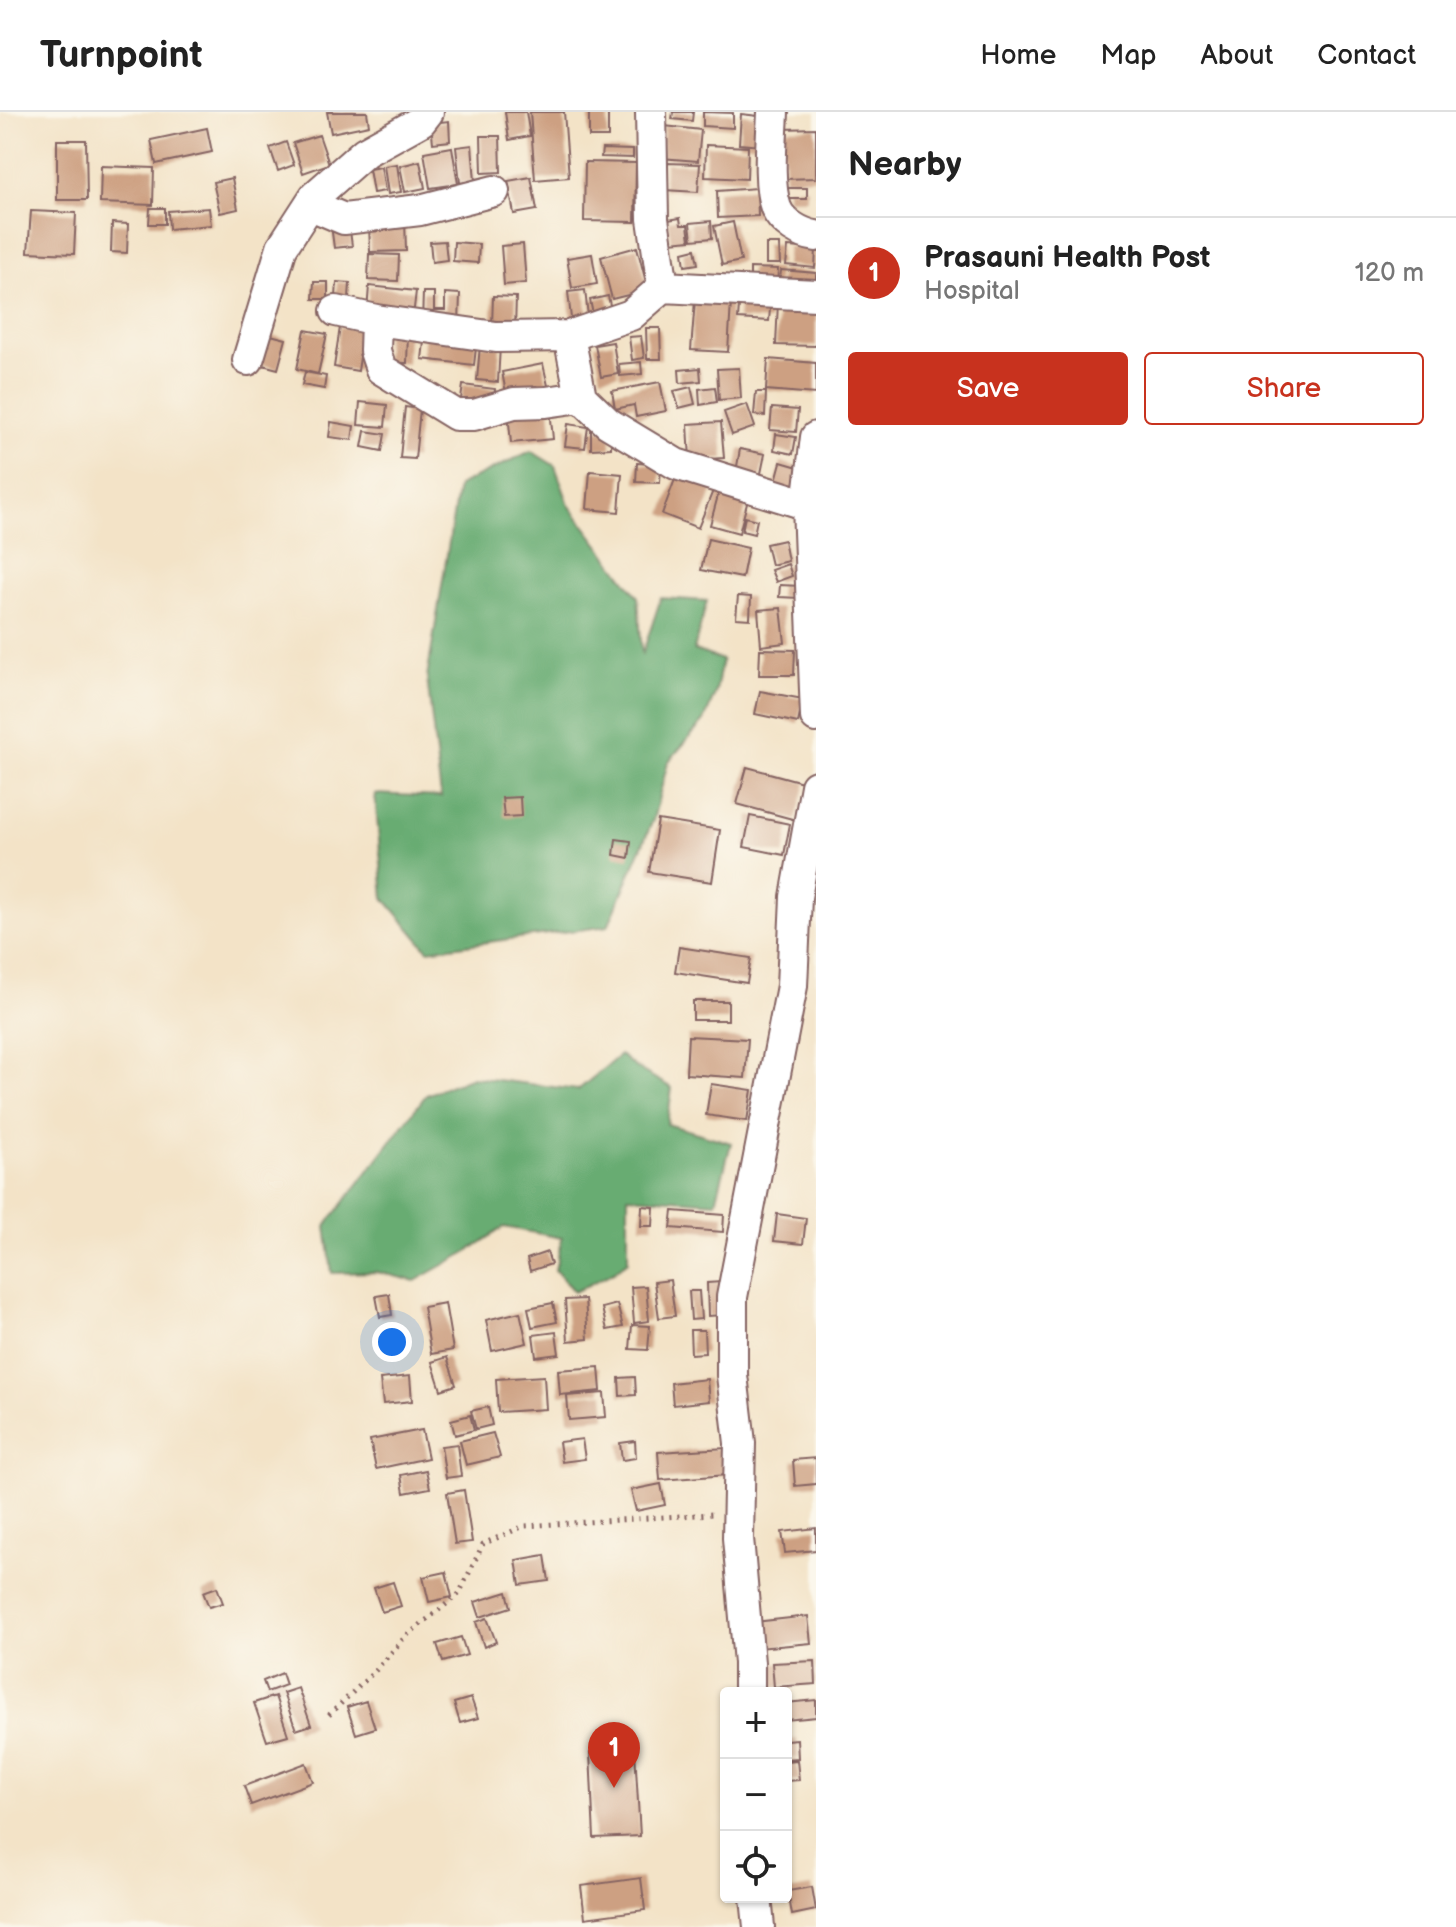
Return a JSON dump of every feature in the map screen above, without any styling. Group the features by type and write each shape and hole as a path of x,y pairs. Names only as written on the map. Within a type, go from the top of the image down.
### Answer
{"street":[{"path":"248,360 282,247 315,196 365,152 421,121 428,112"},
{"path":"651,112 653,219 663,287"},
{"path":"773,112 772,182 776,210 801,234 816,236"},
{"path":"315,196 318,208 344,219 420,210 494,191"},
{"path":"336,311 376,320 496,337 569,336 631,315 663,287 816,295"},
{"path":"376,320 375,351 381,369 456,415 474,415 514,403 581,397"},
{"path":"569,336 581,397 608,423 676,464 808,505"},
{"path":"816,437 808,505 816,717"},
{"path":"749,1687 737,1512 740,1443 732,1375 732,1297 792,986 796,897 816,786"},
{"path":"757,1903 759,1927"}],"path":[{"path":"329,1715 405,1637 459,1594 483,1544 524,1526 737,1512"}],"green space":[{"path":"531,451 555,466 569,505 638,597 642,655 661,598 707,601 694,650 722,660 716,691 704,721 668,762 653,820 608,926 428,950 384,898 375,794 441,797 427,678 458,486"},
{"path":"620,1055 672,1088 667,1124 731,1143 716,1202 628,1196 628,1261 614,1272 574,1292 555,1270 562,1238 504,1227 415,1281 377,1272 332,1273 326,1226 426,1095 472,1077 578,1090"}],"building":[{"path":"327,112 367,112 369,125 331,133"},
{"path":"505,112 526,112 530,136 509,140"},
{"path":"530,112 564,112 569,177 535,180"},
{"path":"589,112 608,112 608,137 589,137"},
{"path":"673,112 693,112 692,121 672,119"},
{"path":"703,112 733,113 733,128 703,126"},
{"path":"741,114 758,116 756,134 764,135 762,146 739,144"},
{"path":"449,121 450,141 433,143 431,123"},
{"path":"664,126 701,130 698,161 661,158"},
{"path":"207,128 212,152 156,164 151,140"},
{"path":"816,128 816,178 785,179 783,129"},
{"path":"319,135 329,164 303,173 293,143"},
{"path":"481,136 500,136 501,172 482,173"},
{"path":"57,140 86,140 87,200 57,200"},
{"path":"286,142 294,165 278,171 270,148"},
{"path":"472,145 475,181 460,183 456,147"},
{"path":"706,145 748,147 747,179 705,177"},
{"path":"452,147 458,184 430,188 424,152"},
{"path":"602,149 633,150 633,158 601,157"},
{"path":"420,161 425,188 405,192 400,166"},
{"path":"585,162 636,163 635,222 584,221"},
{"path":"665,163 700,164 698,192 664,190"},
{"path":"397,164 401,192 388,194 384,166"},
{"path":"101,166 154,168 153,205 100,203"},
{"path":"381,167 385,191 373,193 369,169"},
{"path":"531,177 537,210 514,214 508,181"},
{"path":"232,178 238,209 220,213 213,182"},
{"path":"757,188 758,216 718,218 717,191"},
{"path":"787,188 807,188 807,199 787,199"},
{"path":"150,208 165,208 165,224 149,224"},
{"path":"209,208 211,225 169,229 168,211"},
{"path":"31,211 76,213 74,254 28,252"},
{"path":"680,218 681,225 688,225 690,240 671,242 668,220"},
{"path":"405,220 406,251 370,252 369,222"},
{"path":"711,221 712,238 692,240 690,223"},
{"path":"733,222 741,261 722,265 714,226"},
{"path":"112,223 128,224 127,253 111,252"},
{"path":"349,223 352,246 334,248 331,225"},
{"path":"445,241 447,260 432,262 430,242"},
{"path":"454,242 479,244 478,263 453,261"},
{"path":"523,244 526,283 504,285 501,246"},
{"path":"766,244 779,244 780,264 766,264"},
{"path":"637,247 648,290 612,299 601,257"},
{"path":"788,247 816,249 815,268 786,265"},
{"path":"695,249 698,264 685,266 683,252"},
{"path":"369,254 399,255 398,281 368,280"},
{"path":"592,254 597,284 572,288 567,258"},
{"path":"750,268 778,269 777,287 750,286"},
{"path":"781,270 816,273 816,292 779,289"},
{"path":"314,282 328,282 328,299 313,299"},
{"path":"337,282 350,283 349,298 336,297"},
{"path":"369,286 416,291 413,317 367,312"},
{"path":"585,290 589,325 572,327 568,292"},
{"path":"423,292 434,292 434,310 445,310 445,293 460,294 459,324 422,323"},
{"path":"740,294 771,297 769,321 738,319"},
{"path":"493,296 516,297 515,329 492,327"},
{"path":"608,296 613,319 595,324 590,300"},
{"path":"695,300 731,302 728,352 691,350"},
{"path":"778,302 816,303 816,346 776,345"},
{"path":"340,327 364,330 358,371 334,367"},
{"path":"646,328 660,328 661,359 647,359"},
{"path":"305,330 327,334 318,374 297,369"},
{"path":"259,332 286,339 278,369 251,362"},
{"path":"386,334 408,334 407,363 385,362"},
{"path":"425,334 477,339 474,365 422,359"},
{"path":"641,336 644,358 632,360 629,337"},
{"path":"613,342 618,374 601,377 595,345"},
{"path":"480,345 500,346 498,382 477,380"},
{"path":"768,359 816,363 816,394 766,390"},
{"path":"641,362 642,374 620,376 619,364"},
{"path":"543,364 549,390 507,398 502,372"},
{"path":"700,368 701,381 680,383 679,370"},
{"path":"739,368 741,398 719,400 717,369"},
{"path":"305,372 326,376 324,389 302,385"},
{"path":"660,382 666,411 636,417 634,405 615,409 612,391"},
{"path":"463,385 495,389 494,402 461,399"},
{"path":"691,387 695,404 679,408 674,391"},
{"path":"715,387 717,402 700,405 699,389"},
{"path":"756,392 766,392 765,416 754,415"},
{"path":"360,402 387,405 385,427 358,425"},
{"path":"747,404 755,427 732,435 724,412"},
{"path":"405,407 420,409 415,459 400,458"},
{"path":"772,408 798,410 796,432 770,430"},
{"path":"550,409 553,439 511,443 508,413"},
{"path":"331,422 354,426 352,440 329,437"},
{"path":"721,422 724,458 690,460 688,424"},
{"path":"568,424 588,427 585,448 565,446"},
{"path":"591,430 611,430 611,448 591,449"},
{"path":"365,431 385,434 382,451 362,447"},
{"path":"776,434 796,437 793,454 774,450"},
{"path":"740,449 765,454 759,483 735,478"},
{"path":"781,462 805,469 798,494 774,488"},
{"path":"637,463 661,465 660,483 636,482"},
{"path":"590,471 622,474 619,512 587,509"},
{"path":"677,474 714,488 698,528 662,514"},
{"path":"720,488 749,496 739,533 710,525"},
{"path":"745,517 757,520 754,534 742,531"},
{"path":"708,539 748,548 742,578 701,570"},
{"path":"784,540 788,561 771,565 766,544"},
{"path":"788,564 792,576 776,582 771,570"},
{"path":"780,585 800,586 799,598 779,597"},
{"path":"738,596 751,597 750,619 736,618"},
{"path":"781,608 785,643 761,646 758,610"},
{"path":"760,649 795,650 794,675 759,675"},
{"path":"760,691 803,699 798,723 755,714"},
{"path":"747,767 806,783 796,820 737,804"},
{"path":"520,797 521,816 504,817 502,798"},
{"path":"750,816 790,824 784,855 744,847"},
{"path":"658,820 720,830 712,882 649,872"},
{"path":"616,839 631,841 629,858 614,855"},
{"path":"679,947 751,958 747,983 675,972"},
{"path":"693,1001 728,1001 728,1020 693,1020"},
{"path":"688,1036 748,1039 745,1078 686,1074"},
{"path":"711,1084 752,1090 747,1121 706,1115"},
{"path":"642,1206 654,1207 653,1226 641,1226"},
{"path":"673,1211 724,1215 723,1232 671,1228"},
{"path":"777,1214 806,1218 803,1244 774,1241"},
{"path":"547,1252 551,1264 530,1271 527,1259"},
{"path":"670,1280 675,1316 659,1318 654,1282"},
{"path":"722,1282 723,1315 708,1316 707,1283"},
{"path":"646,1286 649,1321 634,1323 631,1287"},
{"path":"689,1291 699,1291 701,1319 691,1320"},
{"path":"389,1294 392,1315 380,1317 376,1296"},
{"path":"585,1299 588,1339 568,1341 565,1300"},
{"path":"445,1303 453,1350 431,1354 423,1307"},
{"path":"553,1303 557,1322 532,1327 528,1308"},
{"path":"617,1304 623,1327 607,1330 602,1308"},
{"path":"520,1312 527,1343 492,1351 486,1320"},
{"path":"632,1325 650,1326 648,1350 630,1349"},
{"path":"690,1330 704,1330 705,1353 691,1354"},
{"path":"556,1332 559,1354 536,1357 533,1335"},
{"path":"447,1357 456,1385 441,1390 432,1362"},
{"path":"599,1367 601,1391 560,1395 558,1370"},
{"path":"410,1376 412,1401 383,1404 380,1379"},
{"path":"544,1376 546,1409 498,1412 496,1379"},
{"path":"635,1377 636,1395 620,1396 619,1378"},
{"path":"707,1379 709,1401 673,1405 671,1383"},
{"path":"604,1393 606,1417 569,1420 567,1396"},
{"path":"488,1407 492,1425 476,1429 471,1411"},
{"path":"470,1415 474,1430 455,1435 451,1420"},
{"path":"422,1430 428,1458 376,1469 370,1440"},
{"path":"493,1433 500,1457 466,1465 460,1441"},
{"path":"582,1439 585,1459 562,1462 559,1442"},
{"path":"635,1441 636,1458 622,1460 620,1443"},
{"path":"457,1444 461,1476 446,1478 441,1446"},
{"path":"727,1448 728,1475 660,1480 658,1452"},
{"path":"816,1458 816,1484 795,1486 793,1460"},
{"path":"426,1470 430,1488 404,1493 401,1475"},
{"path":"661,1484 665,1505 636,1511 631,1490"},
{"path":"464,1490 472,1542 455,1544 447,1493"},
{"path":"816,1528 816,1550 785,1553 782,1532"},
{"path":"545,1555 549,1581 520,1585 516,1560"},
{"path":"446,1572 452,1597 429,1602 423,1577"},
{"path":"393,1582 401,1606 382,1612 374,1588"},
{"path":"217,1587 223,1603 209,1607 203,1592"},
{"path":"507,1592 511,1607 480,1617 475,1602"},
{"path":"808,1616 811,1643 758,1648 755,1622"},
{"path":"487,1618 496,1642 484,1647 476,1622"},
{"path":"461,1637 467,1655 443,1662 437,1644"},
{"path":"815,1661 816,1684 774,1687 772,1663"},
{"path":"282,1673 286,1685 267,1692 263,1681"},
{"path":"298,1688 311,1725 296,1730 283,1693"},
{"path":"275,1696 288,1735 267,1741 254,1703"},
{"path":"471,1698 478,1718 460,1723 454,1703"},
{"path":"816,1700 816,1717 792,1719 792,1702"},
{"path":"366,1701 375,1728 356,1734 347,1707"},
{"path":"792,1739 797,1739 798,1758 792,1758"},
{"path":"635,1751 640,1836 594,1838 590,1753"},
{"path":"792,1760 797,1760 799,1780 792,1781"},
{"path":"306,1763 313,1782 251,1805 244,1786"},
{"path":"641,1878 645,1910 585,1918 581,1886"},
{"path":"812,1887 816,1910 792,1915 792,1890"}],"place":[{"name":"Prasauni Health Post","path":"614,1788"}]}
